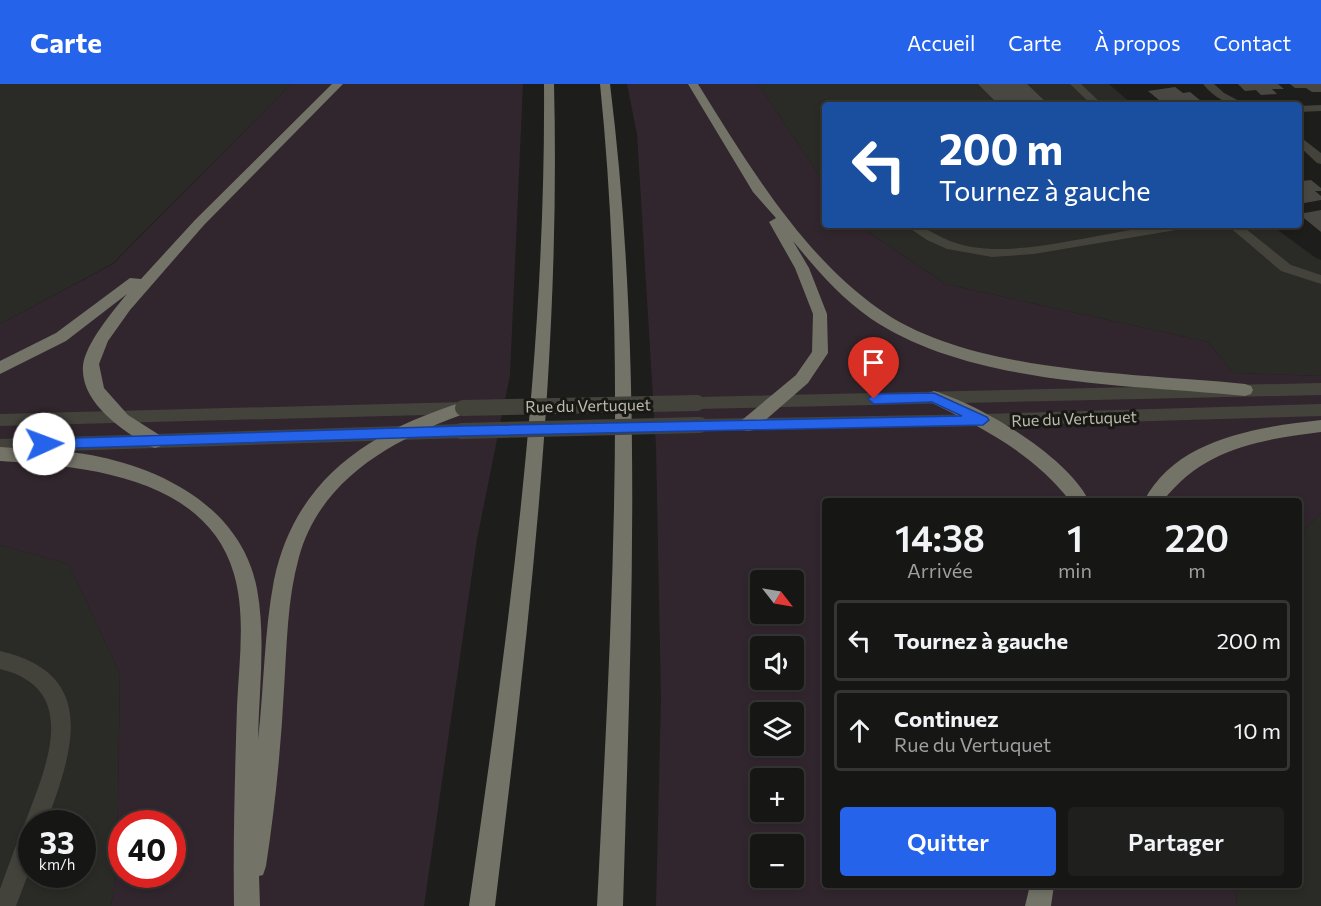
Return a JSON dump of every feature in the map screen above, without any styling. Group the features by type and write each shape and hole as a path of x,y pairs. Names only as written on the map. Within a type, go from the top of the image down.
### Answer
{"highway":[{"path":"155,441 121,417 103,399 95,387 91,362 95,350 118,314 181,244 338,84"},
{"path":"482,906 514,655 541,379 549,213 549,84"},
{"path":"605,84 617,210 624,385 622,552 610,906"},
{"path":"693,84 754,183 802,268 820,314 820,353 802,379 748,425"},
{"path":"754,183 819,262 848,293 878,315 930,342 973,356 1027,368 1245,390"},
{"path":"0,368 37,351 81,323 181,244"},
{"path":"934,397 983,420 1037,453 1078,498"},
{"path":"248,906 262,823 280,612 286,572 294,541 309,511 334,479 376,447 400,433 463,408"},
{"path":"1155,498 1167,480 1179,469 1210,451 1268,433 1321,426"},
{"path":"0,454 93,462 142,476 166,487 206,514 229,539 239,557 245,576 249,636 245,795 248,906"},
{"path":"1038,906 1041,888"}],"street":[{"path":"1208,84 1220,95 1235,102"},
{"path":"1302,109 1321,108"},
{"path":"1302,143 1321,160"},
{"name":"Rue du Vertuquet","path":"0,420 1321,389"},
{"name":"Rue du Vertuquet","path":"0,446 461,431 1321,410"}],"lane":[{"path":"1075,84 1095,102"},
{"path":"916,228 935,240 956,248 1008,254 1164,228"},
{"path":"1237,228 1286,268 1321,280"},
{"path":"0,660 36,674 47,684 61,712 62,744 40,810"},
{"path":"5,906 18,870"}],"shaded area":[{"path":"0,84 291,84 112,264 0,324"},
{"path":"291,84 523,84 510,375 477,539 424,906 111,906 114,888 186,888 186,810 118,810 120,674 69,564 0,545 0,324 113,264"},
{"path":"627,84 758,84 822,180 822,228 862,228 945,284 1208,342 1233,373 1321,376 1321,513 1302,531 1302,498 822,498 822,888 1237,888 1236,906 656,906 661,699 656,447 637,134"},
{"path":"758,84 1109,84 1130,102 822,102 822,180"},
{"path":"862,228 1275,228 1321,260 1321,376 1233,373 1208,342 945,284"},
{"path":"1321,513 1321,906 1236,906 1237,888 1302,888 1302,531"},
{"path":"0,545 69,564 120,674 118,810 108,810 108,888 114,888 111,906 0,906"}],"building":[{"path":"978,84 1027,84 1046,102 996,102"},
{"path":"1238,84 1278,84 1284,89 1272,89 1277,94 1261,95 1256,90 1245,91"},
{"path":"1290,84 1321,84 1321,92 1295,88"},
{"path":"1175,87 1183,93 1190,92 1201,101 1161,102 1148,91"},
{"path":"1311,180 1321,188 1321,191 1315,191 1321,196 1321,200 1302,203 1302,181"},
{"path":"1321,210 1321,232 1302,216 1302,213"}],"route":[{"path":"44,444 461,431 983,420 934,397 874,399"}]}
